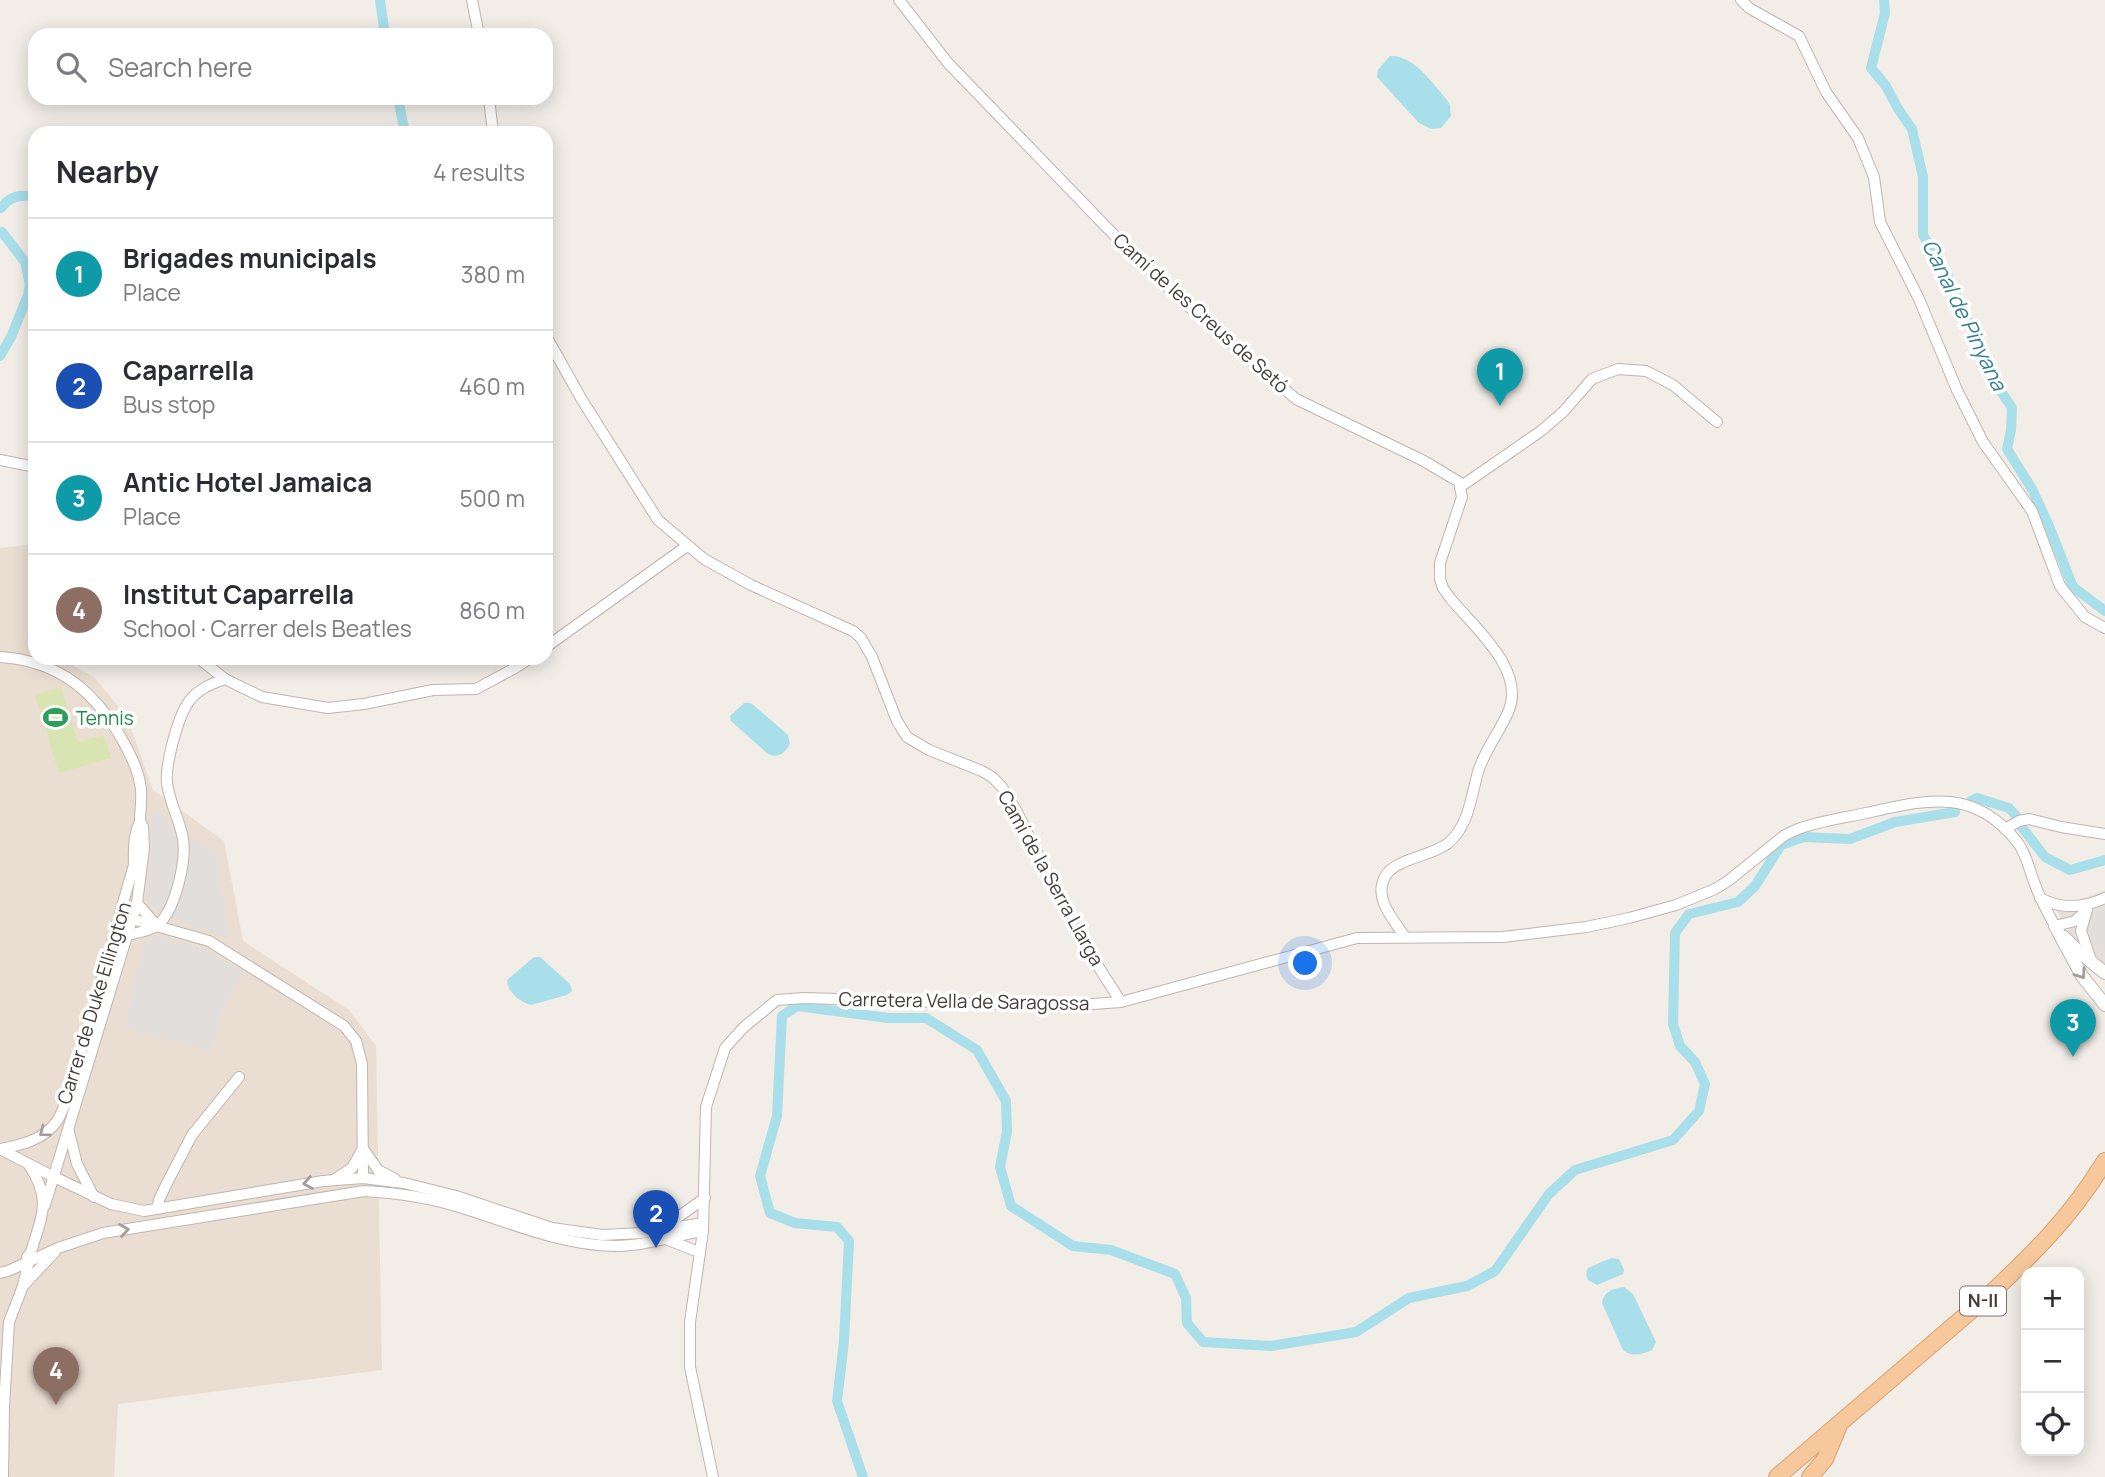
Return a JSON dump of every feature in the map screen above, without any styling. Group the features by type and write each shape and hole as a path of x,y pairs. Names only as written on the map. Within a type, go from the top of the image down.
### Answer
{"main road":[{"name":"N-II","path":"1777,1477 1980,1304 2020,1266 2056,1230 2088,1189 2105,1161"},
{"path":"1810,1477 1825,1459 1840,1422"}],"street":[{"path":"472,0 478,28"},
{"name":"Camí de les Creus de Setó","path":"899,0 948,63 1116,237 1180,299 1296,399 1424,461 1459,482 1460,487"},
{"path":"1741,0 1749,8 1799,36 1826,92 1858,138 1874,177 1880,222 1919,299 1957,390 1983,442 2032,511 2060,586 2085,617 2105,628"},
{"path":"490,105 493,126"},
{"name":"Camí de la Serra Llarga","path":"553,348 582,400 658,520 704,559 751,585 853,631 861,638 872,657 906,737 929,750 982,771 1002,787 1076,932 1121,1002"},
{"path":"1405,937 1383,904 1381,891 1387,873 1447,844 1461,828 1485,751 1500,728 1513,698 1512,680 1503,662 1450,598 1440,579 1440,562 1462,498 1460,487 1541,431 1563,412 1592,379 1618,369 1646,371 1673,385 1717,422"},
{"path":"0,460 28,466"},
{"path":"553,641 687,546"},
{"name":"Carrer de Duke Ellington","path":"0,657 28,661"},
{"name":"Carrer de Duke Ellington","path":"41,665 82,687 109,717 136,769 141,790 134,883 128,911 132,919"},
{"path":"207,665 225,679 262,696 328,708 364,704 433,690 476,689 520,665"},
{"path":"128,935 157,926 170,908 176,893 184,842 167,785 167,766 187,705 210,684 225,679"},
{"name":"Carretera Vella de Saragossa","path":"713,1477 690,1367 690,1322 699,1270 705,1198 706,1107 725,1048 744,1027 777,1000 804,998 1065,1006 1121,1002 1342,942 1370,937 1473,939 1531,935 1586,927 1665,908 1703,895 1728,881 1785,835 1798,829 1909,803 1934,800 1959,802 1991,817 2019,845 2040,898 2082,976 2105,1004"},
{"path":"2005,829 2029,819 2105,834"},
{"name":"Carrer de Duke Ellington","path":"23,1286 26,1260 69,1130 137,903 144,848 143,825 140,822"},
{"name":"Carrer de Duke Ellington","path":"0,1149 41,1137 57,1121 67,1100 134,862"},
{"path":"2040,898 2074,907 2090,907"},
{"path":"2055,926 2075,921 2105,898"},
{"path":"137,903 157,926"},
{"path":"2055,926 2074,907"},
{"path":"2090,907 2081,932 2092,963"},
{"path":"118,922 132,919 209,940 344,1026 355,1041 362,1064 363,1178"},
{"name":"Carretera Vella de Saragossa","path":"2055,926 2105,973"},
{"path":"157,1209 192,1135 239,1077"},
{"name":"Carrer de Duke Ellington","path":"69,1130 76,1164 94,1197"},
{"path":"332,1180 352,1168 363,1148"},
{"path":"363,1148 378,1170 404,1183"},
{"path":"0,1149 94,1197 127,1209 144,1211 332,1180 363,1178 404,1183 456,1196 552,1228 602,1235 703,1227"},
{"path":"28,1163 38,1178 45,1205"},
{"path":"363,1178 389,1193"},
{"path":"334,1196 363,1178"},
{"path":"0,1272 103,1233 364,1191 405,1194 456,1206 526,1229 587,1244 615,1246 652,1243 703,1227"},
{"path":"662,1229 705,1198"},
{"path":"668,1240 699,1252"},
{"path":"3,1477 2,1409 9,1322 23,1286 58,1248"}],"shaded area":[{"path":"28,545 28,665 72,665 94,677 127,717 153,790 224,841 243,941 349,1010 376,1046 382,1370 118,1404 114,1477 0,1477 0,548"},
{"path":"151,812 164,814 179,841 176,882 160,915 147,899"},
{"path":"188,836 217,853 228,938 171,918 183,893"},
{"path":"2105,890 2105,968 2072,937 2048,896 2067,902"},
{"path":"2105,911 2105,957 2091,941 2090,926 2098,914"},
{"path":"155,936 208,950 245,972 222,1010 212,1051 125,1028 144,940"}],"green space":[{"path":"61,687 78,742 104,735 111,758 59,773 35,695"}],"water":[{"path":"1390,56 1399,57 1415,65 1447,100 1451,116 1441,128 1431,129 1419,123 1377,77 1378,70"},
{"path":"744,703 751,703 788,735 790,744 784,752 775,756 768,754 731,721 730,716"},
{"path":"534,957 540,957 570,984 572,991 567,995 531,1005 515,996 509,989 507,980"},
{"path":"1611,1258 1619,1259 1623,1274 1597,1285 1588,1280 1588,1268"},
{"path":"1624,1287 1633,1294 1656,1342 1652,1350 1641,1354 1633,1355 1623,1350 1602,1303 1604,1296 1610,1291"}],"waterway":[{"name":"Canal de Pinyana","path":"380,0 384,28"},
{"name":"Canal de Pinyana","path":"1884,0 1885,13 1871,68 1886,86 1912,129 1923,177 1923,235 1947,274 1993,379 2012,408 2007,449 2032,489 2073,587 2105,611"},
{"name":"Canal de Pinyana","path":"399,105 404,126"},
{"name":"Canal de Pinyana","path":"1,208 16,197 28,196"},
{"name":"Canal de Pinyana","path":"2,232 25,262 28,276"},
{"name":"Canal de Pinyana","path":"0,356 28,295"},
{"name":"Canal de Pinyana","path":"1971,801 1977,798 2009,808 2017,817"},
{"name":"Canal de Pinyana","path":"863,1477 837,1401 844,1341 849,1241 837,1227 795,1223 770,1213 760,1176 777,1116 782,1016 797,1006 888,1018 926,1018 977,1050 1006,1101 1007,1132 1000,1167 1011,1206 1073,1246 1111,1250 1175,1274 1186,1298 1187,1323 1203,1342 1271,1346 1356,1332 1409,1298 1467,1286 1495,1271 1549,1194 1575,1170 1673,1140 1699,1111 1705,1084 1695,1062 1680,1046 1673,1024 1675,933 1689,914 1738,902 1755,886 1781,845 1804,837 1850,839 1895,822 1955,812"},
{"name":"Canal de Pinyana","path":"2020,825 2045,857 2070,870 2105,860"}],"place":[{"name":"Brigades municipals","path":"1500,406"},
{"name":"Tennis","path":"56,718"},
{"name":"Antic Hotel Jamaica","path":"2073,1057"},
{"name":"Caparrella","path":"656,1248"},
{"name":"Institut Caparrella","path":"56,1405"}]}
